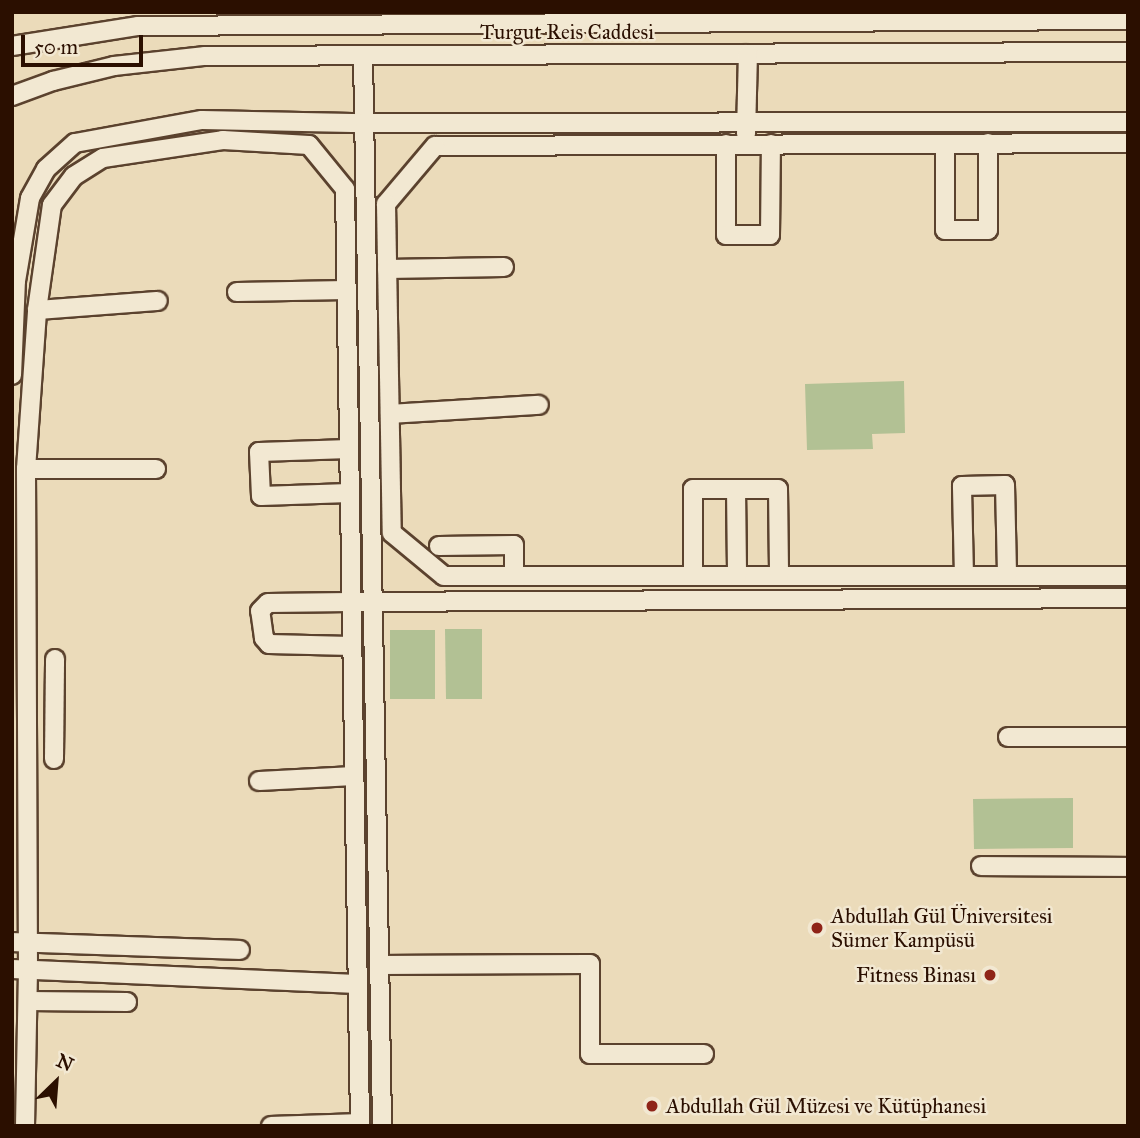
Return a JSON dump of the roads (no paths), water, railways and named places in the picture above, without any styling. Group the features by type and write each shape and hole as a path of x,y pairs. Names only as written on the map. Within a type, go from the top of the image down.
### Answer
{"street":[{"name":"Turgut Reis Caddesi","path":"12,46 138,26 375,18 1128,20"},
{"name":"Turgut Reis Caddesi","path":"12,96 83,73 205,56 1128,51"},
{"path":"746,144 748,54"},
{"path":"363,56 383,1126"},
{"path":"12,375 16,281 27,214 37,183 64,150 75,143 202,120 365,123 1128,122"},
{"path":"25,1126 28,1002 20,969 20,943 27,710 26,469 37,310 52,205 74,176 93,163 114,155 223,140 309,145 345,189 360,1124 271,1126"},
{"path":"945,144 945,230 988,230 988,143"},
{"path":"1128,143 435,146 386,204 392,533 444,576 1128,576"},
{"path":"726,144 726,235 770,235 771,144"},
{"path":"387,269 504,267"},
{"path":"237,292 346,290"},
{"path":"37,310 158,301"},
{"path":"390,414 539,405"},
{"path":"349,449 259,452 261,496 349,493"},
{"path":"26,469 156,469"},
{"path":"964,576 962,486 1005,485 1007,576"},
{"path":"693,576 693,489 778,489 779,576"},
{"path":"736,489 737,576"},
{"path":"439,546 514,545 514,576"},
{"path":"351,646 269,644 264,638 260,611 268,603 1128,598"},
{"path":"54,759 55,659"},
{"path":"27,710 55,710"},
{"path":"1007,737 1128,737"},
{"path":"259,781 354,776"},
{"path":"981,866 1128,867"},
{"path":"20,943 240,950"},
{"path":"191,976 193,948"},
{"path":"380,965 590,964 590,1054 704,1054"},
{"path":"20,969 358,984"},
{"path":"28,1002 127,1002"}],"place":[{"name":"Abdullah Gül Üniversitesi Sümer Kampüsü","path":"817,928"},
{"name":"Fitness Binası","path":"990,975"},
{"name":"Abdullah Gül Müzesi ve Kütüphanesi","path":"652,1106"}]}
